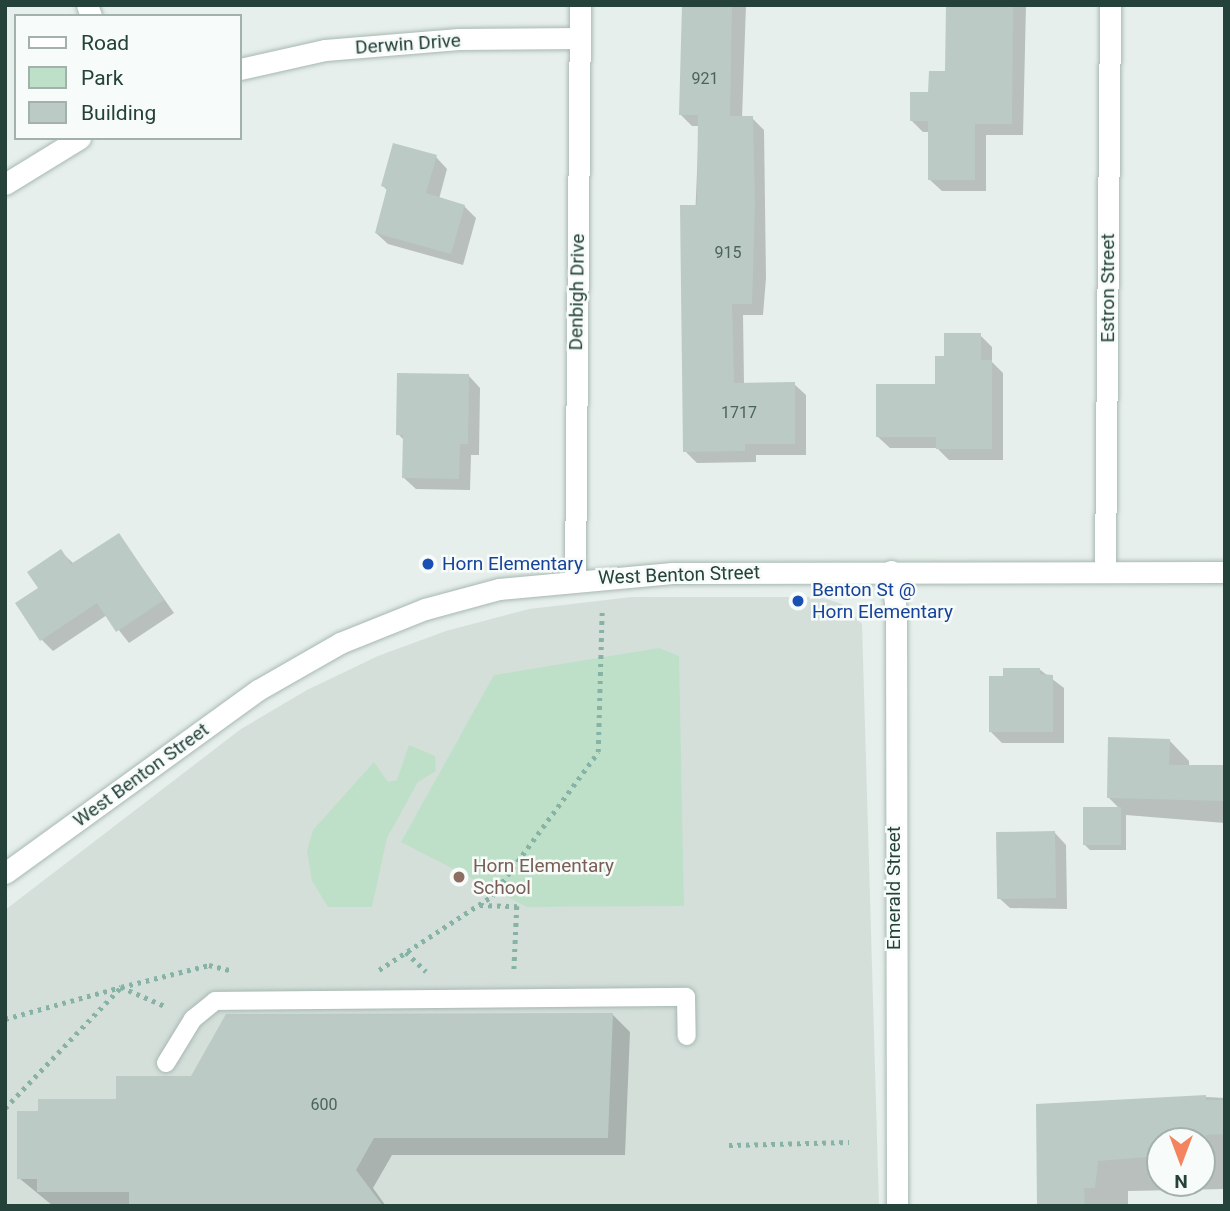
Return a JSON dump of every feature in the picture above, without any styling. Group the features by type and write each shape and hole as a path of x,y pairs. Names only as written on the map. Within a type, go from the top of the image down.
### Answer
{"street":[{"name":"Denbigh Drive","path":"575,579 580,5"},
{"name":"Estron Street","path":"1105,571 1110,5"},
{"name":"Derwin Drive","path":"242,69 325,50 459,39 580,38"},
{"path":"5,184 77,140"},
{"name":"Emerald Street","path":"891,571 896,611 897,1206"},
{"name":"West Benton Street","path":"5,873 258,690 340,643 425,609 487,592 575,579 673,573 1225,572"}],"lane":[{"path":"166,1063 193,1019 215,1001 687,997 687,1036"}],"path":[{"path":"334,1000 492,896 598,752 602,612"},
{"path":"478,905 516,906 514,979 503,980"},
{"path":"406,952 429,974"},
{"path":"5,1019 121,986 193,1019"},
{"path":"729,1145 849,1142"}],"shaded area":[{"name":"Horn Elementary School","path":"632,597 820,597 842,604 862,624 879,1206 5,1206 5,910 241,729 307,690 378,656 446,631 529,609"}],"green space":[{"path":"659,648 679,656 684,906 527,907 401,842 494,675"},
{"path":"409,745 435,756 436,771 418,782 387,838 372,907 328,907 312,881 307,851 313,830 374,762 388,782 397,780"}],"building":[{"path":"682,5 732,5 730,116 753,116 755,205 752,304 732,304 734,383 795,382 795,444 745,444 745,451 683,452 680,205 697,205 698,115 679,115"},
{"path":"946,5 1013,5 1012,124 975,124 975,180 928,180 928,121 910,121 910,92 928,92 929,71 945,71"},
{"path":"393,143 437,155 426,193 465,205 451,254 375,233 387,188 381,186"},
{"path":"944,333 981,333 981,360 992,360 992,449 936,449 936,437 876,437 876,384 935,384 935,356 944,356"},
{"path":"397,373 469,374 468,444 460,444 459,479 402,478 403,435 396,435"},
{"path":"119,533 164,600 116,632 97,603 40,641 15,603 38,588 27,572 61,549 71,564"},
{"path":"1003,668 1040,668 1040,674 1053,675 1053,732 989,732 989,676 1003,676"},
{"path":"1108,737 1170,739 1169,765 1225,765 1225,801 1107,798"},
{"path":"1083,807 1121,807 1121,845 1083,845"},
{"path":"1055,831 1056,898 997,899 996,832"},
{"path":"613,1013 608,1138 374,1138 356,1170 383,1206 129,1206 129,1192 37,1192 37,1179 17,1179 17,1111 38,1111 38,1099 116,1099 116,1076 191,1076 226,1014"},
{"path":"1206,1095 1206,1100 1225,1100 1225,1134 1216,1134 1216,1127 1146,1127 1146,1157 1098,1161 1095,1188 1084,1188 1085,1206 1037,1206 1036,1104"}],"place":[{"name":"Horn Elementary","path":"428,564"},
{"name":"Benton St @ Horn Elementary","path":"798,601"},
{"name":"Horn Elementary School","path":"459,877"}]}
